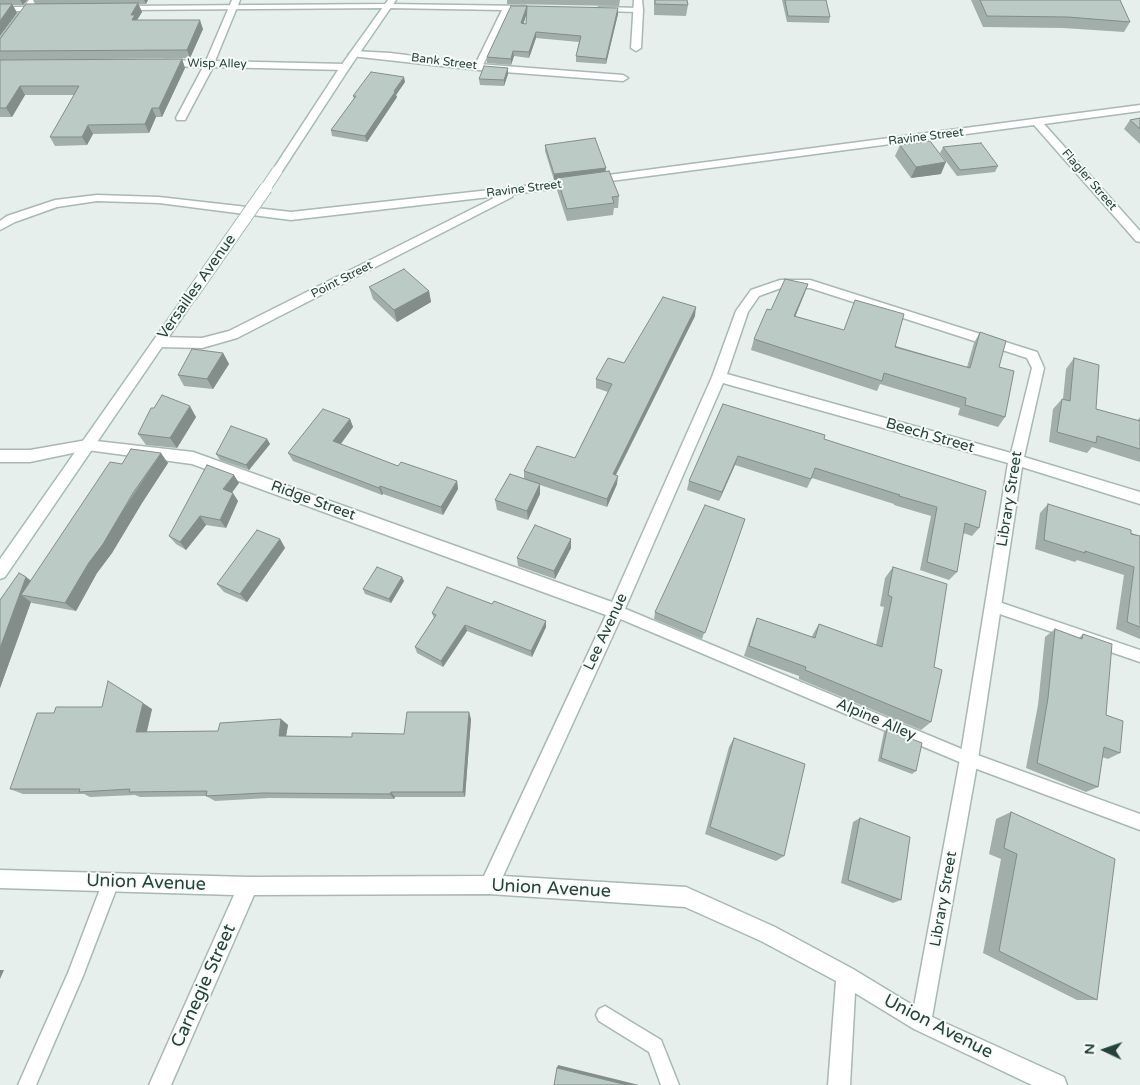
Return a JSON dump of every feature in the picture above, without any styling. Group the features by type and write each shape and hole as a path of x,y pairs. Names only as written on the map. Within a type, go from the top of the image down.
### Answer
{"street":[{"path":"0,44 33,0"},
{"name":"Versailles Avenue","path":"0,572 277,171 345,67 390,3"},
{"path":"181,118 210,63 235,4"},
{"path":"636,48 639,5"},
{"name":"Bank Street","path":"354,54 390,56 478,67 623,78"},
{"name":"Wisp Alley","path":"150,63 345,67"},
{"name":"Ravine Street","path":"0,226 12,219 55,204 97,198 159,200 291,216 517,190 1140,108"},
{"name":"Flagler Street","path":"1037,122 1140,238"},
{"name":"Point Street","path":"159,342 202,343 233,335 517,190"},
{"name":"Library Street","path":"719,377 742,311 755,293 780,284 810,284 1032,355 1038,368 1016,460 969,759 921,1022"},
{"name":"Beech Street","path":"719,377 1016,460 1140,498"},
{"name":"Lee Avenue","path":"489,885 616,611 719,377"},
{"name":"Ridge Street","path":"0,456 30,456 87,445 193,458 616,611"},
{"name":"Union Avenue","path":"0,879 248,886 489,885 686,897 768,934 846,976 921,1022 1056,1085"},
{"name":"Carnegie Street","path":"160,1085 248,886"},
{"path":"839,1085 846,976"}],"lane":[{"path":"115,8 235,4 390,3 535,8"},
{"path":"592,9 639,5"},
{"path":"478,67 506,8"},
{"path":"0,9 46,9"},
{"path":"993,606 1140,656"},
{"name":"Alpine Alley","path":"616,611 969,759 1140,822"},
{"path":"28,1085 75,976 111,882"},
{"path":"605,1015 655,1046 670,1085"}],"building":[{"path":"655,0 687,0 688,5 655,4"},
{"path":"785,0 826,0 830,17 788,16"},
{"path":"980,0 1120,0 1130,22 1068,17 987,16"},
{"path":"138,3 131,15 135,15 132,20 200,20 187,50 0,51 0,39 26,4"},
{"path":"0,4 12,4 0,21"},
{"path":"511,6 527,6 618,8 606,59 576,56 581,36 536,32 529,52 513,51 511,59 487,57","holes":["527,6 526,24 521,23"]},
{"path":"182,59 159,108 152,108 145,124 88,125 82,137 50,137 79,86 20,86 6,108 0,108 0,60"},
{"path":"484,66 508,68 504,80 479,79"},
{"path":"371,72 404,77 365,136 331,130 356,96 353,96"},
{"path":"1140,118 1140,129 1130,120"},
{"path":"595,138 606,168 554,174 545,145"},
{"path":"930,141 946,162 916,167 900,145"},
{"path":"981,143 998,166 960,170 943,147"},
{"path":"609,171 619,196 612,197 614,203 567,209 557,178"},
{"path":"404,269 429,291 394,310 369,287"},
{"path":"785,279 808,284 794,316 844,330 855,300 904,314 895,347 970,368 980,332 1006,341 999,367 1014,371 1005,417 965,405 966,398 884,373 882,381 754,339 767,309 771,310"},
{"path":"663,297 696,307 613,474 618,476 607,499 524,471 537,446 575,458 612,384 596,379 608,358 624,363"},
{"path":"192,349 223,353 207,379 178,375"},
{"path":"1074,358 1099,365 1096,409 1140,421 1140,449 1097,436 1096,443 1057,432 1062,399 1070,401"},
{"path":"162,395 190,406 170,438 138,434 151,408 154,408"},
{"path":"723,404 825,435 824,439 986,491 979,528 965,523 957,572 927,562 937,507 815,468 811,479 738,456 722,492 689,481"},
{"path":"323,409 350,419 333,441 398,466 401,462 457,481 441,507 380,486 379,488 288,453"},
{"path":"231,426 267,439 246,465 216,454"},
{"path":"131,449 161,453 133,493 65,603 21,595 110,462 122,464"},
{"path":"207,465 234,475 223,489 233,493 220,520 200,516 180,542 169,536"},
{"path":"510,474 540,484 527,511 495,500"},
{"path":"1048,504 1131,530 1131,534 1140,536 1140,627 1127,622 1134,567 1044,540"},
{"path":"705,505 745,519 705,633 655,612"},
{"path":"535,525 571,539 554,571 517,558"},
{"path":"257,530 280,539 240,594 217,584"},
{"path":"377,567 402,577 389,599 363,589"},
{"path":"893,567 947,584 934,667 942,670 931,722 805,670 806,667 749,646 757,618 815,638 819,624 882,647 892,597 888,595"},
{"path":"19,573 26,577 0,648 0,600"},
{"path":"447,587 492,604 494,601 546,621 531,651 465,625 441,661 415,647 436,615 432,613"},
{"path":"1055,629 1082,639 1083,634 1112,644 1106,715 1123,721 1120,753 1104,747 1098,787 1037,763 1048,698"},
{"path":"108,681 143,703 136,732 218,731 220,723 281,719 279,736 352,737 352,733 404,734 407,712 469,712 463,792 391,792 390,794 262,793 206,796 207,791 129,792 130,789 79,792 80,789 10,789 37,713 54,713 56,707 102,707"},
{"path":"887,729 922,743 916,771 881,758"},
{"path":"734,738 805,764 784,856 710,827"},
{"path":"1011,812 1115,859 1097,1000 999,951 1017,854 1004,848"},
{"path":"860,818 910,837 901,900 848,880"},
{"path":"557,1068 627,1085 554,1085"}]}
